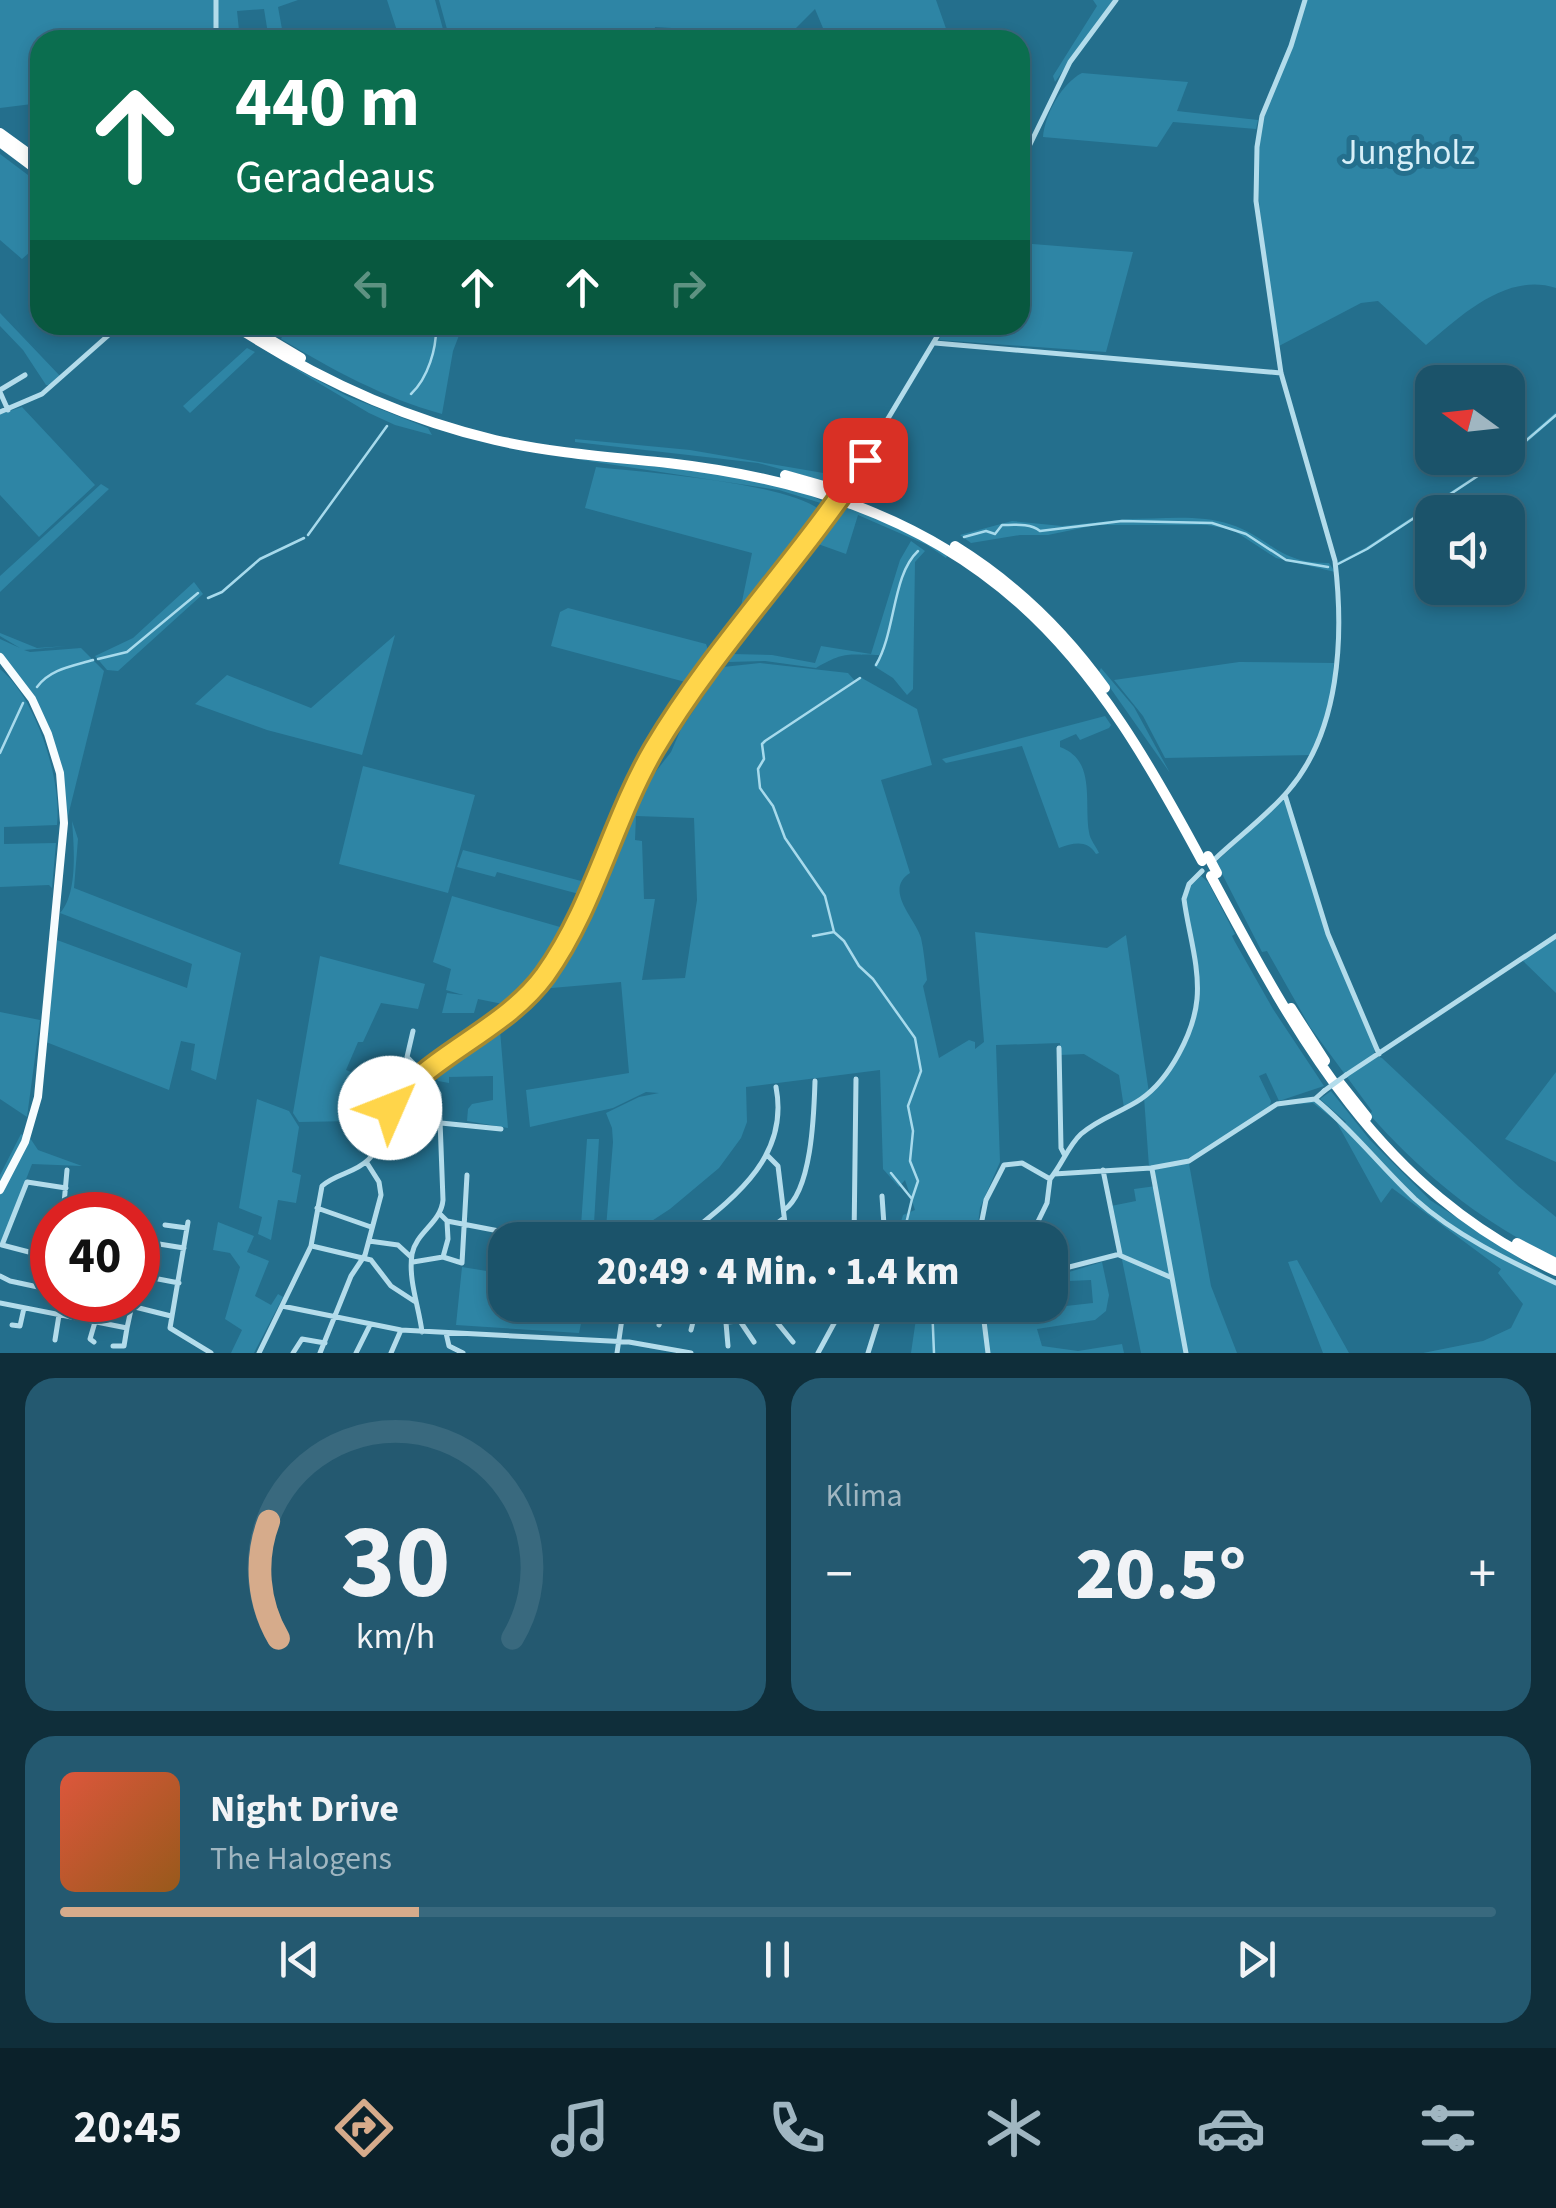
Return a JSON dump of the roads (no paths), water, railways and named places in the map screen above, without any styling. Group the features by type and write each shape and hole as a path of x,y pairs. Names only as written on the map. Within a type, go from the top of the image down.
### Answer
{"highway":[{"path":"0,134 30,155"},
{"path":"0,142 30,164"},
{"path":"251,335 326,380 448,424 530,440 771,472 875,503 930,531 1000,578 1074,648 1134,728 1291,1023 1359,1118 1402,1165 1456,1212 1556,1271"},
{"path":"263,335 328,374 434,420"},
{"path":"1209,866 1296,1018 1367,1118 1450,1199 1498,1233 1556,1263"}],"main road":[{"path":"0,657 32,699 48,734 61,779 64,823 38,1097 25,1142 0,1190"}],"street":[{"path":"216,0 216,30"},
{"path":"1030,143 1057,84 1116,0"},
{"path":"1037,1222 1047,1202 1052,1176 1078,1137 1096,1122 1145,1096 1178,1052 1194,1018 1197,984 1184,898 1189,884 1286,794 1318,746 1330,710 1337,590 1329,534 1280,372 1256,202 1262,116 1305,0"},
{"path":"24,375 0,391 4,411 42,394 109,335"},
{"path":"259,1353 311,1246 324,1183 366,1162 376,1148 390,1108 426,1074 523,1000 546,974 573,928 630,796 668,727 698,682 834,507 939,335"},
{"path":"935,343 1280,372"},
{"path":"1286,794 1328,934 1378,1054"},
{"path":"982,1222 986,1200 1004,1165 1022,1163 1052,1176 1152,1168 1198,1156 1277,1104 1315,1099 1556,936"},
{"path":"413,1031 407,1057 438,1088 443,1200 440,1214 417,1242 412,1259 414,1301 422,1332"},
{"path":"1058,1048 1061,1148 1068,1173"},
{"path":"854,1222 856,1079"},
{"path":"775,1222 800,1189 813,1127 815,1080"},
{"path":"703,1222 740,1191 768,1156 778,1122 776,1087"},
{"path":"1315,1099 1353,1132 1418,1202 1476,1242 1556,1283"},
{"path":"440,1123 502,1129"},
{"path":"768,1156 778,1166 785,1222"},
{"path":"320,1353 351,1276 362,1260 382,1190 366,1162"},
{"path":"1152,1168 1186,1353"},
{"path":"66,1192 68,1170"},
{"path":"1103,1170 1119,1255"},
{"path":"412,1259 443,1257 462,1264 467,1176"},
{"path":"30,1252 2,1245 28,1182 66,1188"},
{"path":"882,1196 884,1222"},
{"path":"317,1208 371,1227"},
{"path":"440,1214 447,1220 488,1229"},
{"path":"443,1257 448,1239 447,1220"},
{"path":"165,1224 188,1225 171,1331 211,1353"},
{"path":"369,1241 398,1244 412,1259"},
{"path":"160,1244 184,1248"},
{"path":"311,1246 371,1260 396,1290 414,1301"},
{"path":"1068,1268 1119,1255 1170,1277"},
{"path":"0,1276 30,1285"},
{"path":"160,1279 179,1283"},
{"path":"0,1303 30,1309"},
{"path":"282,1306 401,1330 618,1341 691,1353"},
{"path":"12,1324 20,1326 24,1308"},
{"path":"160,1313 172,1316"},
{"path":"55,1340 58,1322"},
{"path":"94,1342 90,1339 94,1322 127,1328"},
{"path":"113,1346 124,1350 128,1322"},
{"path":"617,1353 621,1322"},
{"path":"659,1326 660,1322"},
{"path":"691,1330 693,1322"},
{"path":"726,1322 728,1346"},
{"path":"741,1322 754,1342"},
{"path":"777,1322 793,1342"},
{"path":"818,1353 835,1322"},
{"path":"868,1353 878,1322"},
{"path":"984,1322 988,1353"},
{"path":"356,1353 370,1326"},
{"path":"390,1353 401,1330"},
{"path":"446,1333 449,1346 463,1353"},
{"path":"294,1353 302,1339 326,1343"}],"waterway":[{"path":"411,394 430,362 435,335"},
{"path":"1525,441 1556,415"},
{"path":"308,535 387,426"},
{"path":"1338,564 1479,475"},
{"path":"964,537 986,531 995,534 1002,525 1040,531 1122,521 1212,523 1246,534 1286,560 1328,567"},
{"path":"208,598 222,592 260,559 304,538"},
{"path":"876,665 903,574 918,551"},
{"path":"98,659 127,652 198,593"},
{"path":"37,687 55,672 93,660"},
{"path":"834,932 825,896 785,838 773,806 760,788 758,769 764,759 765,741 860,678"},
{"path":"0,753 23,703"},
{"path":"813,936 834,932 844,941 915,1038 921,1071 908,1106 913,1131 910,1161 918,1181 912,1199"},
{"path":"891,1173 912,1199 906,1222"},
{"path":"933,1322 934,1353"}],"park label":[{"name":"Jungholz","path":"1408,153"}]}
